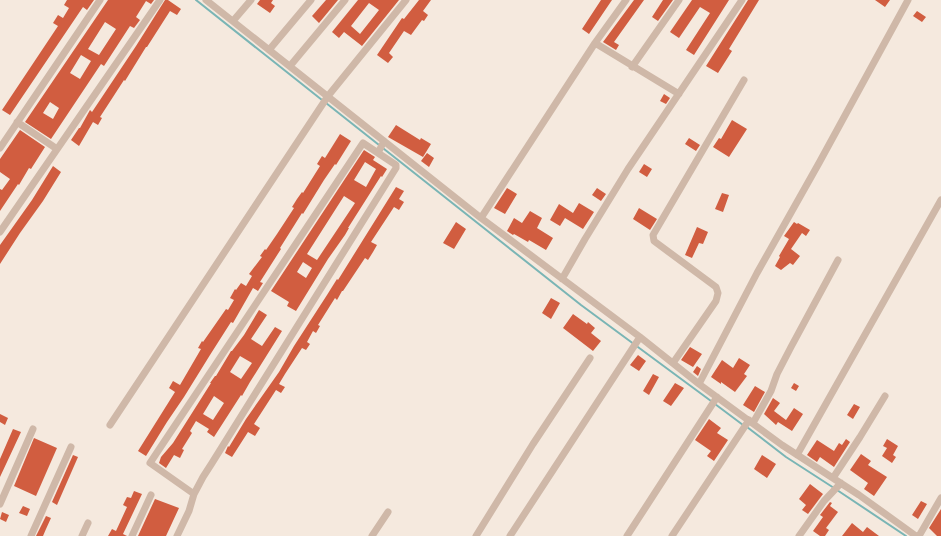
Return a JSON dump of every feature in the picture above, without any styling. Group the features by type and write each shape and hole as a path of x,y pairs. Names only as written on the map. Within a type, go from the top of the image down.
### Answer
{"street":[{"path":"0,148 100,0"},
{"path":"0,232 160,0"},
{"path":"177,536 189,511 194,494 203,477 396,168 396,164 381,147 328,96 206,0"},
{"path":"233,21 251,0"},
{"path":"269,50 311,0"},
{"path":"290,66 345,0"},
{"path":"110,426 328,96 406,0"},
{"path":"481,218 595,43 626,0"},
{"path":"632,67 679,0"},
{"path":"562,279 628,169 742,0"},
{"path":"700,384 757,273 908,0"},
{"path":"595,43 632,67 679,94"},
{"path":"673,363 716,301 718,293 716,287 654,242 652,239 653,235 744,80"},
{"path":"17,122 57,149"},
{"path":"194,494 150,463 363,143 381,147 481,218 717,397 797,455 833,478 916,536"},
{"path":"797,455 941,200"},
{"path":"672,536 744,428 771,391 777,374 790,347 838,260"},
{"path":"510,536 639,338"},
{"path":"476,536 533,444 590,358"},
{"path":"833,478 885,396"},
{"path":"627,536 717,397"},
{"path":"0,504 33,429"},
{"path":"30,536 71,447"},
{"path":"799,536 824,501 840,484"},
{"path":"132,536 151,495"},
{"path":"919,536 941,498"},
{"path":"372,536 388,512"},
{"path":"82,536 88,523"}],"building":[{"path":"67,0 94,0 87,10 83,7 10,115 2,110 58,26 53,23 58,15 63,18 69,8 64,5"},
{"path":"108,0 154,0 151,4 146,1 136,17 140,20 134,28 130,26 104,66 101,64 51,139 25,122","holes":["105,22 116,29 99,55 88,49","81,55 91,61 80,79 70,73","50,102 59,108 53,119 43,113"]},
{"path":"165,0 168,0 181,9 177,15 170,11 100,117 102,118 98,125 93,122 79,146 71,140 90,110 92,112"},
{"path":"260,0 273,0 271,3 275,6 270,13 257,4"},
{"path":"326,0 338,0 319,23 312,16"},
{"path":"358,0 399,0 362,46 344,32 339,38 332,32","holes":["369,3 379,10 360,34 351,26"]},
{"path":"419,0 431,0 423,11 428,15 424,21 422,20 411,35 404,31 389,53 393,57 388,63 377,55 402,18 404,19"},
{"path":"601,0 612,0 589,34 582,29"},
{"path":"634,0 644,0 614,42 619,45 616,50 603,42"},
{"path":"663,0 673,0 658,21 652,17"},
{"path":"692,0 729,0 694,55 686,50 710,13 700,7 679,38 670,32"},
{"path":"748,0 759,0 729,49 732,51 718,73 706,66"},
{"path":"875,0 890,0 885,7"},
{"path":"917,11 926,17 922,22 913,16"},
{"path":"664,94 670,98 666,104 660,101"},
{"path":"732,120 747,129 729,157 713,147 719,138 721,139"},
{"path":"396,125 420,140 421,138 431,144 423,157 388,137"},
{"path":"20,130 45,147 31,169 29,168 19,185 18,184 0,211 0,189 2,190 10,179 0,172 0,159"},
{"path":"340,134 351,141 280,248 281,249 260,282 263,283 258,291 253,288 233,323 231,322 146,456 138,451 175,392 169,388 173,381 180,385 201,349 198,348 202,341 203,342 226,309 228,310 234,300 230,298 235,289 236,290 241,283 246,286 252,276 249,274 262,257 260,256 265,249 266,250 294,208 292,207 320,166 317,164 322,156 325,158"},
{"path":"689,138 700,145 696,151 685,144"},
{"path":"364,150 375,157 373,160 387,169 382,177 381,176 296,311 287,306 289,302 271,291","holes":["365,162 376,169 366,187 354,180","344,196 355,203 317,260 307,254","303,262 312,268 306,278 297,272"]},
{"path":"427,153 434,158 429,167 421,161"},
{"path":"644,164 652,169 647,177 639,172"},
{"path":"53,166 61,172 0,264 0,245 32,200"},
{"path":"396,187 404,191 399,199 404,202 399,210 394,207 371,242 377,245 368,260 365,258 337,300 335,298 318,325 320,326 316,333 313,331 307,342 310,344 306,350 302,348 285,374 279,384 285,387 281,393 276,390 254,424 260,428 255,436 248,432 232,457 225,453 246,419 279,372 294,346 337,279 338,280"},
{"path":"507,188 517,194 505,214 494,208"},
{"path":"597,188 606,194 601,201 592,195"},
{"path":"722,193 729,195 723,212 715,209"},
{"path":"579,203 594,212 583,229 565,218 560,226 550,220 559,204 573,213"},
{"path":"639,208 657,219 650,230 633,219"},
{"path":"530,211 542,218 537,228 553,238 546,250 529,240 528,242 507,231 514,218 522,223"},
{"path":"456,222 466,229 454,249 443,243"},
{"path":"794,222 810,230 806,236 802,233 791,249 800,256 793,265 790,263 781,270 775,266 789,239 784,236"},
{"path":"697,227 708,232 703,244 699,243 692,258 685,255"},
{"path":"551,298 560,303 551,319 542,313"},
{"path":"259,310 267,315 251,339 262,346 275,327 282,331 242,396 241,395 214,437 207,432 209,429 196,421 190,431 192,433 182,449 184,450 180,458 174,455 166,468 159,463 161,457 173,443 231,351 244,335","holes":["240,356 252,363 241,379 230,372","214,396 224,403 213,420 203,414"]},
{"path":"573,314 587,324 588,322 595,328 591,333 601,341 593,351 563,328"},
{"path":"690,347 702,354 693,367 681,360"},
{"path":"638,355 646,361 639,371 630,365"},
{"path":"739,358 750,365 744,374 747,376 735,392 711,377 722,360 733,368"},
{"path":"697,366 701,369 698,376 693,372"},
{"path":"653,374 659,377 649,395 643,391"},
{"path":"675,383 684,388 671,406 663,401"},
{"path":"794,383 799,386 796,391 791,388"},
{"path":"755,386 765,392 754,412 743,405"},
{"path":"773,398 780,403 774,411 786,420 794,408 803,414 792,431 778,422 776,425 764,414"},
{"path":"854,404 860,407 853,419 847,415"},
{"path":"0,414 8,418 5,425 0,422"},
{"path":"709,419 721,428 717,433 728,440 714,461 707,456 711,451 695,440"},
{"path":"13,429 21,432 0,477 0,459"},
{"path":"34,438 57,448 36,496 14,486"},
{"path":"846,439 850,442 834,467 820,457 817,462 807,455 817,440 834,451 839,443 842,445"},
{"path":"887,439 898,446 893,455 896,457 892,463 882,456 887,448 883,446"},
{"path":"861,454 871,461 868,465 887,477 874,496 864,489 868,483 850,470"},
{"path":"73,455 78,457 57,505 52,502"},
{"path":"762,455 776,464 767,478 754,469"},
{"path":"810,484 823,494 808,514 802,510 806,505 799,499"},
{"path":"134,491 142,494 123,534 127,536 108,536 112,529 116,531 127,507 123,505 127,497 131,498"},
{"path":"155,499 179,508 166,536 138,536"},
{"path":"921,501 927,504 918,519 912,515"},
{"path":"830,502 832,503 830,506 838,512 826,528 829,530 825,536 820,536 813,531 823,517 820,515"},
{"path":"23,506 30,509 27,516 19,513"},
{"path":"941,509 941,536 937,536 929,528"},
{"path":"2,512 9,515 6,522 0,519"},
{"path":"46,516 51,518 43,536 36,536"},
{"path":"852,523 863,532 867,527 879,536 842,536"}],"waterway":[{"path":"196,0 322,100"},
{"path":"326,103 581,305 711,401"},
{"path":"715,404 743,425"},
{"path":"747,427 786,457 834,488"},
{"path":"837,490 906,536"}]}
